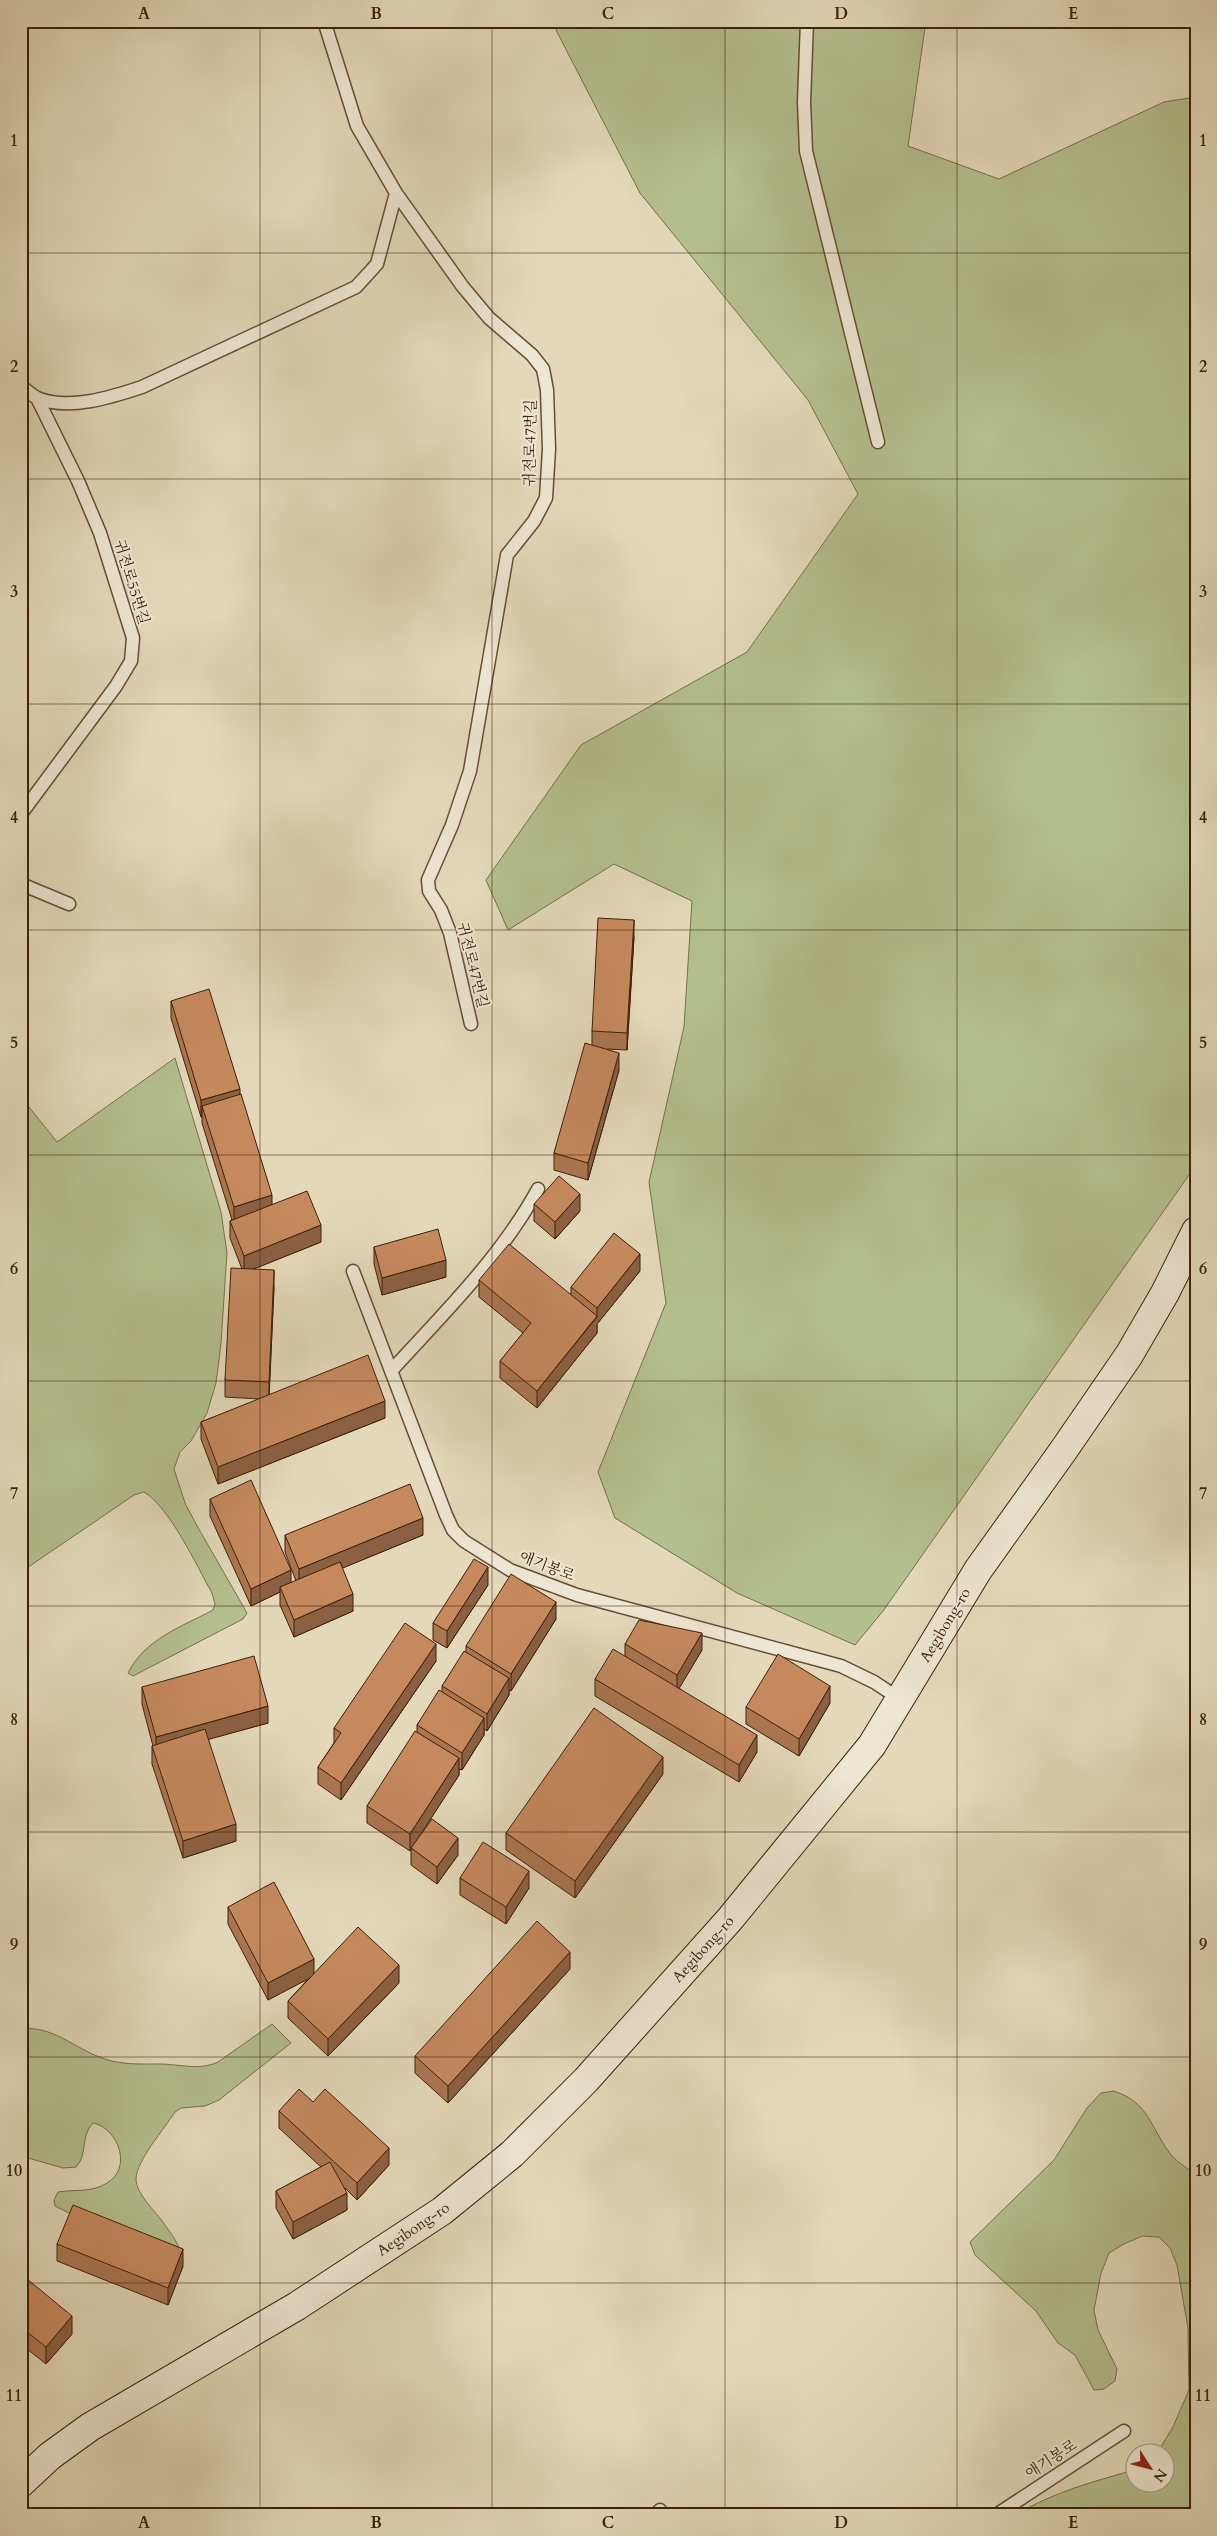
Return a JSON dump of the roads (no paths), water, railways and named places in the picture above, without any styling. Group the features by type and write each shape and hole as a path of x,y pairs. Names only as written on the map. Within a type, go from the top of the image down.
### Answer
{"main road":[{"name":"Aegibong-ro","path":"21,2483 50,2456 90,2427 296,2306 442,2212 512,2154 586,2080 730,1919 866,1752 978,1570 1129,1355 1196,1231"}],"lane":[{"name":"귀전로47번길","path":"324,21 357,126 396,193 488,318 532,355 543,369 547,390 549,449 546,498 534,521 507,555 470,771 452,825 428,880 429,892 441,910 450,933 470,1024"},
{"path":"806,21 804,102 806,151 878,442"},
{"name":"귀전로55번길","path":"21,386 37,398 52,401 75,402 110,397 142,387 356,287 377,264 396,193"},
{"name":"귀전로55번길","path":"21,814 116,686 131,661 133,638 100,533 78,481 37,398"},
{"path":"21,884 69,904"},
{"path":"392,1370 500,1249 523,1218 538,1189"},
{"name":"애기봉로","path":"353,1271 446,1516 453,1530 464,1541 510,1570 577,1596 841,1666 874,1682 900,1699"},
{"name":"애기봉로","path":"996,2515 1124,2431"}]}
